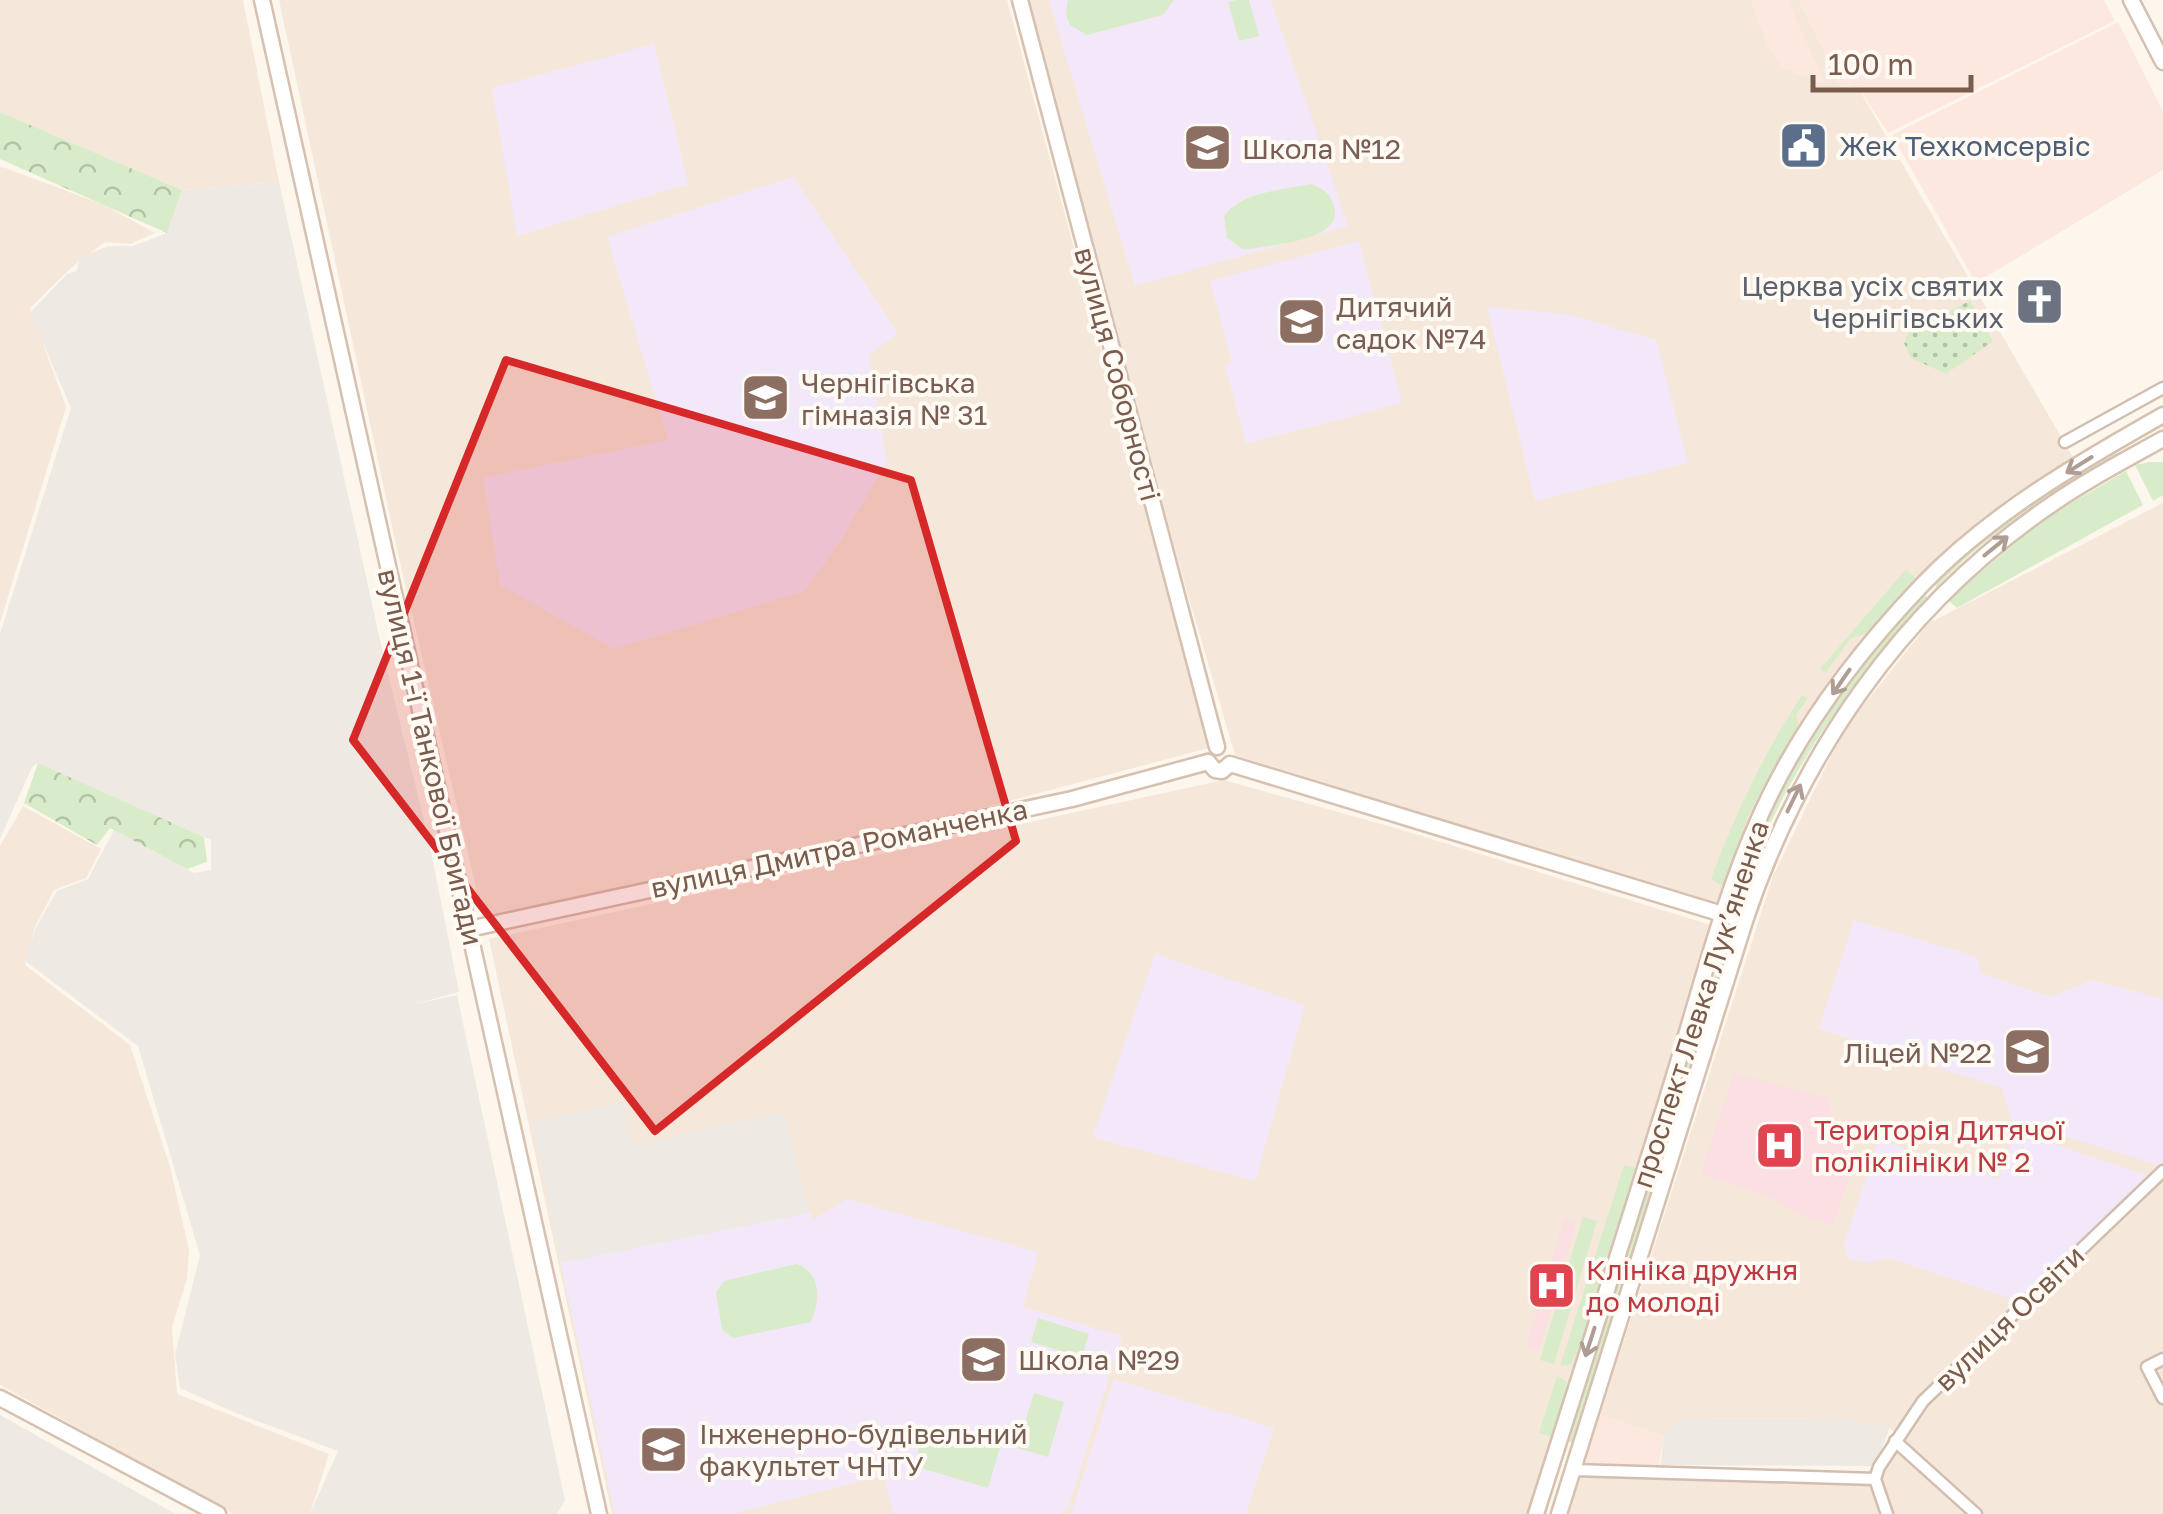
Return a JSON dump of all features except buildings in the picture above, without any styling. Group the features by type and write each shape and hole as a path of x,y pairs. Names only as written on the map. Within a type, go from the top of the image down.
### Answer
{"main road":[{"name":"вулиця 1-ї Танкової Бригади","path":"262,0 600,1514"},
{"name":"вулиця Соборності","path":"1020,0 1217,748 1227,750 1230,764"},
{"path":"2130,0 2163,62"},
{"name":"проспект Левка Лукʼяненка","path":"1536,1514 1724,915 1761,813 1783,772 1834,692 1889,621 1936,572 2008,511 2163,415"},
{"name":"проспект Левка Лукʼяненка","path":"1560,1514 1745,921 1776,834 1806,776 1850,705 1909,630 1969,568 2015,530 2076,489 2163,438"},
{"path":"1217,748 1210,751 1208,762 1218,771 1230,764 1745,921"},
{"name":"вулиця Дмитра Романченка","path":"469,929 1072,798 1208,762"},
{"path":"0,1398 218,1514"}],"street":[{"path":"2066,442 2155,389"},
{"name":"вулиця Освіти","path":"1875,1480 1879,1466 1923,1402 2163,1171"},
{"path":"2163,1358 2147,1366 2163,1398"},
{"path":"1895,1441 1976,1514"},
{"path":"1573,1470 1875,1480 1887,1514"}],"highlighted area":[{"path":"506,360 911,480 1016,841 655,1131 353,740"}],"shaded area":[{"path":"0,0 243,0 279,182 182,190 0,112"},
{"path":"279,0 1007,0 1209,748 941,819 483,918 399,558"},
{"path":"1028,0 1807,0 2074,459 1972,527 1854,658 1771,786 1719,905 1235,755 1176,554"},
{"name":"Школа №12","path":"1049,0 1271,0 1348,226 1135,286"},
{"path":"1751,0 1788,0 1825,84 1782,68 1768,47"},
{"path":"1798,0 2104,0 2115,21 1888,133 1856,84 1843,91"},
{"path":"2118,22 2163,112 2163,170 1976,283 1892,135"},
{"path":"654,44 688,184 517,236 492,88"},
{"path":"0,166 104,205 155,233 130,244 105,242 73,266 30,308 66,407 0,623"},
{"name":"Чернігівська гімназія № 31","path":"793,177 898,333 869,355 887,462 841,540 805,591 614,649 500,585 483,478 668,440 607,237"},
{"path":"279,182 384,658 429,841 459,992 415,1004 457,995 565,1500 557,1514 310,1514 338,1451 180,1388 175,1354 200,1255 138,1046 25,961 36,927 57,891 88,879 114,830 194,873 211,870 211,840 38,763 32,767 0,839 0,634 71,408 30,313 67,274 77,271 79,258 108,246 133,246 167,233 182,190"},
{"name":"Дитячий садок №74","path":"1359,241 1402,403 1246,444 1225,366 1232,362 1210,281"},
{"path":"1487,307 1567,314 1656,340 1688,463 1535,501"},
{"path":"2163,503 2163,1514 1983,1514 1889,1427 1841,1418 1677,1419 1664,1436 1600,1415 1773,876 1843,731 1929,623"},
{"path":"1224,780 1711,925 1532,1514 612,1514 489,939"},
{"path":"23,806 101,849 86,878 54,890 35,927 25,965 130,1045 170,1167 189,1250 187,1279 172,1327 177,1394 329,1454 310,1514 233,1514 0,1385 0,846"},
{"name":"Ліцей №22","path":"1854,920 1977,957 1981,973 2051,997 2092,980 2163,999 2163,1162 2159,1165 2012,1120 2002,1088 1819,1029"},
{"path":"1155,954 1305,1005 1255,1181 1093,1137"},
{"name":"Територія Дитячої поліклініки № 2","path":"1734,1073 1828,1098 1833,1136 1850,1142 1848,1149 1857,1153 1833,1225 1701,1173"},
{"path":"625,1100 634,1144 784,1112 810,1213 561,1263 532,1123"},
{"path":"2014,1131 2149,1176 2019,1301 1889,1258 1866,1263 1848,1258 1844,1245 1878,1140 1999,1179"},
{"path":"847,1199 1038,1252 1023,1307 1122,1336 1067,1511 894,1514 883,1475 733,1514 615,1514 561,1263 810,1213 813,1220"},
{"name":"Клініка дружня до молоді","path":"1564,1219 1576,1222 1539,1351 1526,1347"},
{"path":"1114,1379 1274,1428 1246,1514 1071,1514"},
{"path":"0,1415 156,1503 175,1514 0,1514"},
{"path":"1600,1415 1664,1436 1658,1470 1582,1471"},
{"path":"1841,1418 1890,1427 1875,1466 1668,1465 1668,1469 1660,1469 1664,1436 1676,1419"},
{"path":"1896,1448 1964,1514 1567,1514 1582,1471 1871,1472"}],"green space":[{"path":"1068,0 1174,0 1163,15 1087,35 1070,25 1066,14"},
{"path":"1249,0 1259,36 1239,41 1228,2"},
{"path":"0,112 182,190 167,233 0,159"},
{"path":"1312,184 1326,192 1334,206 1334,218 1318,234 1250,249 1243,249 1227,238 1224,216 1242,201"},
{"path":"1970,301 1993,341 1946,374 1911,358 1904,343 1909,331"},
{"path":"2115,450 2117,455 2022,515 1977,549 1937,587 1933,584 2015,514"},
{"path":"2163,462 2163,495 2153,501 2135,465"},
{"path":"2126,471 2143,505 1957,608 1948,600 2039,522"},
{"path":"1906,569 1915,578 1866,634 1851,638 1826,672 1820,669"},
{"path":"1924,594 1928,598 1862,675 1805,759 1769,827 1746,890 1742,889 1764,823 1795,761 1856,673"},
{"path":"1802,695 1808,698 1796,715 1799,726 1748,816 1723,886 1711,879 1730,831 1763,762"},
{"path":"38,763 204,837 207,862 187,869 110,828 97,845 24,803"},
{"path":"1722,950 1726,952 1725,958 1660,1166 1655,1164"},
{"path":"1624,1165 1636,1168 1578,1352 1570,1365 1560,1366"},
{"path":"1653,1174 1657,1175 1573,1443 1568,1441"},
{"path":"1583,1217 1597,1221 1554,1364 1540,1360"},
{"path":"796,1264 815,1280 816,1305 811,1322 733,1338 722,1330 716,1292 724,1281"},
{"path":"1038,1318 1089,1334 1082,1357 1031,1342"},
{"path":"1557,1376 1566,1381 1567,1390 1552,1437 1539,1433"},
{"path":"1034,1393 1064,1402 1048,1457 1017,1448"},
{"path":"925,1426 1000,1448 988,1488 914,1466"}],"place":[{"name":"Жек Техкомсервіс","path":"1804,145"},
{"name":"Школа №12","path":"1207,148"},
{"name":"Церква усіх святих Чернігівських","path":"2039,301"},
{"name":"Дитячий садок №74","path":"1301,322"},
{"name":"Чернігівська гімназія № 31","path":"766,398"},
{"name":"Ліцей №22","path":"2027,1052"},
{"name":"Територія Дитячої поліклініки № 2","path":"1779,1145"},
{"name":"Клініка дружня до молоді","path":"1551,1285"},
{"name":"Школа №29","path":"983,1359"},
{"name":"Інженерно-будівельний факультет ЧНТУ","path":"664,1449"}]}
